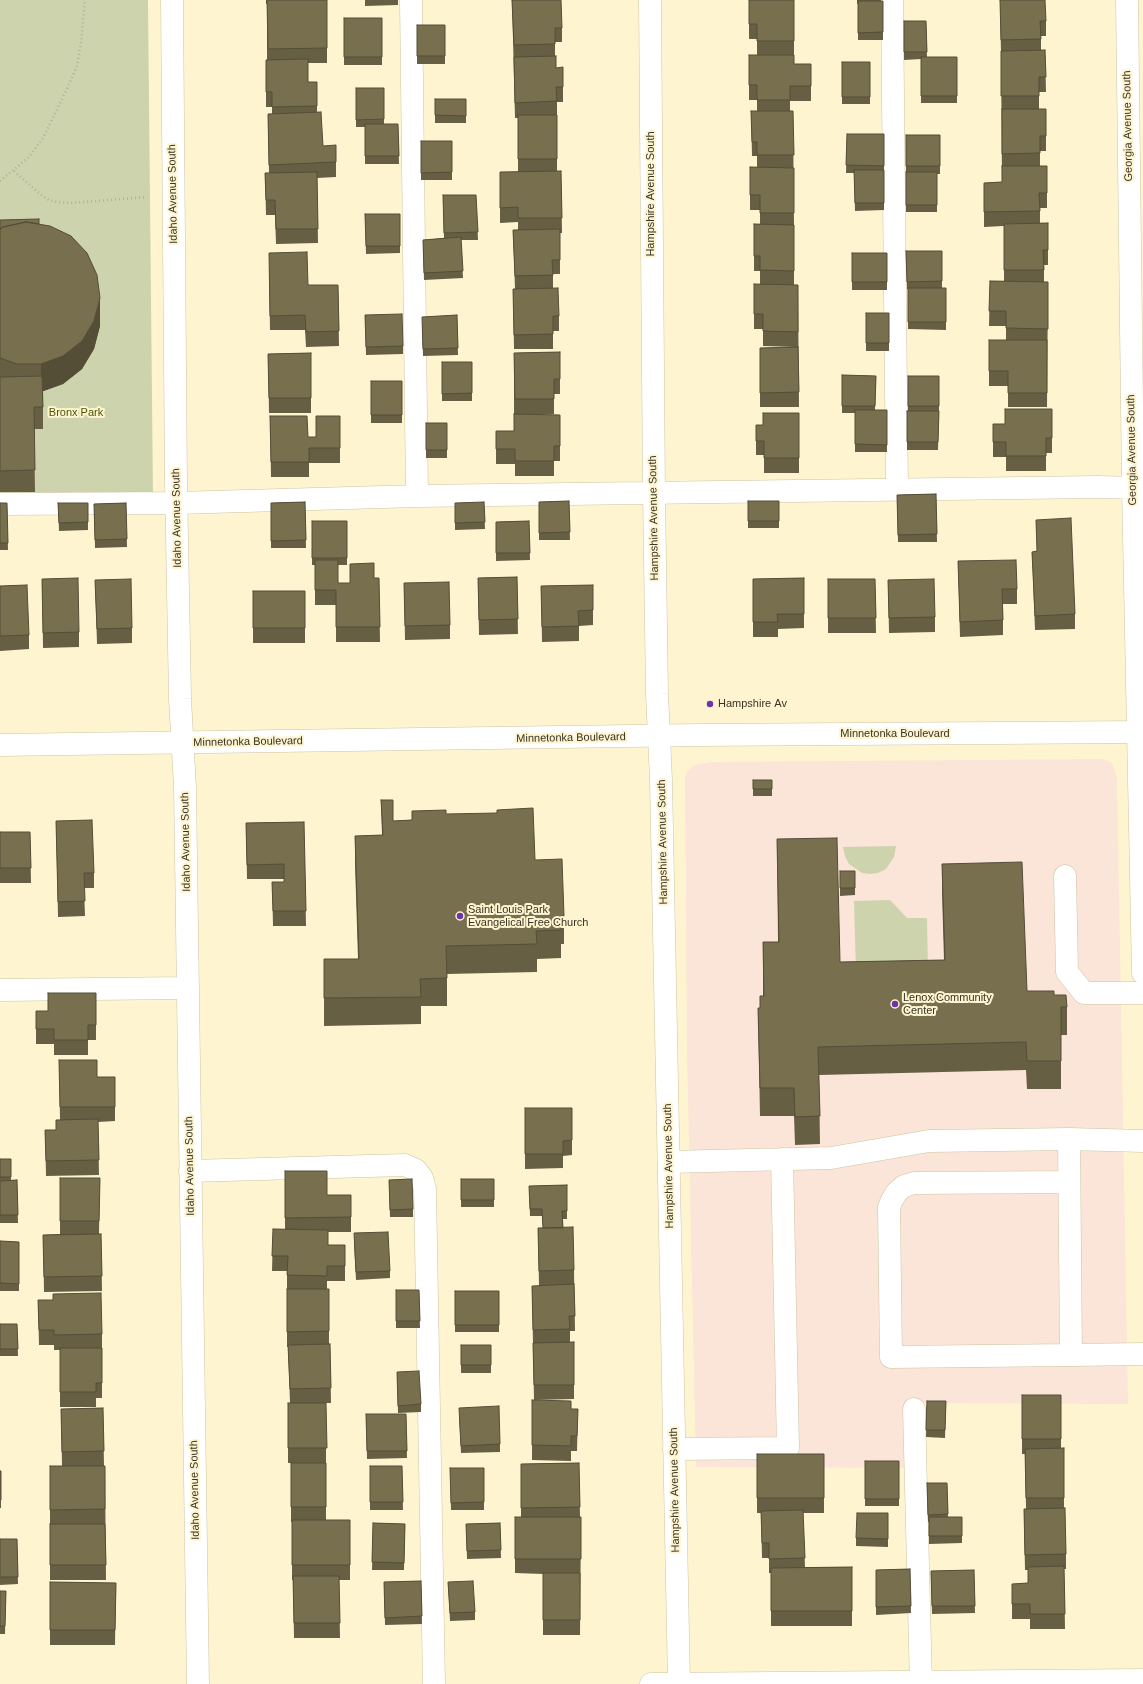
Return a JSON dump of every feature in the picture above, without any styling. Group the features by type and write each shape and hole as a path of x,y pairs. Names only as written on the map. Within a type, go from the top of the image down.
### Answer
{"street":[{"name":"Idaho Avenue South","path":"172,0 177,503 180,691 185,787 198,1684"},
{"path":"411,0 416,496"},
{"name":"Hampshire Avenue South","path":"650,0 657,686 662,780 679,1684"},
{"path":"892,0 897,490"},
{"name":"Georgia Avenue South","path":"1127,0 1138,488 1143,972"},
{"path":"0,504 177,503 416,496 1097,487 1138,488"},
{"name":"Minnetonka Boulevard","path":"0,745 659,736 1140,732"},
{"path":"1065,876 1067,972 1084,993 1143,993"},
{"path":"0,990 188,988"},
{"path":"669,1162 831,1158 929,1141 1068,1139 1143,1141"},
{"path":"1068,1139 1071,1355"},
{"path":"674,1449 788,1448 782,1159"},
{"path":"190,1170 405,1165 416,1170 422,1178 425,1189 434,1684"},
{"path":"1069,1182 914,1183 904,1186 897,1192 889,1207 891,1357 1143,1354"},
{"path":"914,1409 921,1684"},
{"path":"651,1684 921,1684 1143,1680"}],"path":[{"path":"0,181 14,171 29,157 43,138 76,66 81,43 85,0"},
{"path":"14,171 40,194 49,200 57,202 70,203 137,197 173,197"}],"shaded area":[{"path":"1101,759 1109,761 1113,765 1117,778 1128,1404 908,1403 908,1468 696,1467 687,1053 685,777 688,771 693,766 698,764 711,762"}],"green space":[{"name":"Bronx Park","path":"0,0 148,0 153,496 0,498"},
{"path":"896,846 894,857 886,869 878,873 870,874 862,873 849,864 843,847"},
{"path":"890,900 907,918 927,918 928,972 856,973 854,901"}],"building":[{"path":"267,0 327,0 327,48 268,49"},
{"path":"512,0 561,0 562,28 555,28 555,44 514,45"},
{"path":"749,0 794,0 794,41 757,41 757,24 749,24"},
{"path":"1000,0 1045,0 1046,21 1040,21 1041,39 1001,40"},
{"path":"858,1 883,1 883,32 858,33"},
{"path":"344,18 382,18 382,57 344,57"},
{"path":"904,21 926,21 927,52 904,52"},
{"path":"417,25 445,25 445,56 417,56"},
{"path":"1045,50 1046,77 1039,77 1039,96 1001,96 1001,51"},
{"path":"749,55 794,55 794,64 811,64 811,86 790,86 790,100 757,100 757,85 749,85"},
{"path":"556,56 556,68 563,67 563,87 556,87 557,101 515,103 514,57"},
{"path":"921,57 957,57 957,96 921,96"},
{"path":"308,59 308,82 317,82 317,106 272,107 272,92 266,92 266,60"},
{"path":"842,62 870,62 870,97 842,97"},
{"path":"356,88 384,88 384,119 356,120"},
{"path":"435,99 466,99 466,116 435,115"},
{"path":"1002,109 1046,109 1046,136 1040,136 1040,153 1002,154"},
{"path":"751,111 793,111 794,155 757,155 757,142 752,142"},
{"path":"321,112 323,146 336,145 336,162 269,165 268,114"},
{"path":"518,115 557,115 557,159 518,159"},
{"path":"365,124 398,124 399,156 365,156"},
{"path":"847,134 884,134 884,166 846,165"},
{"path":"906,135 940,135 940,166 906,166"},
{"path":"421,141 452,141 452,172 421,173"},
{"path":"1002,166 1047,166 1047,193 1039,193 1040,211 984,212 984,183 1002,182"},
{"path":"750,167 794,168 794,213 760,213 760,195 750,195"},
{"path":"854,170 884,170 884,203 855,203"},
{"path":"561,171 562,218 518,218 518,207 500,208 500,172"},
{"path":"317,172 318,229 276,229 275,200 266,200 265,173"},
{"path":"906,172 937,172 937,205 906,205"},
{"path":"443,195 476,195 478,232 444,233"},
{"path":"365,214 400,214 400,246 366,246"},
{"path":"39,219 39,224 26,222 0,229 0,220"},
{"path":"26,222 50,226 71,236 87,253 97,275 100,298 94,321 82,341 63,356 41,364 17,364 0,358 0,229"},
{"path":"1048,223 1048,250 1043,250 1044,270 1004,270 1004,224"},
{"path":"754,224 794,225 794,271 760,270 760,256 754,256"},
{"path":"560,229 560,260 552,260 553,275 515,276 513,230"},
{"path":"461,237 463,271 424,273 423,240"},
{"path":"906,251 942,251 942,281 907,282"},
{"path":"307,252 308,285 338,285 339,331 306,332 305,315 270,316 269,253"},
{"path":"852,253 887,253 887,282 852,282"},
{"path":"990,281 1048,282 1048,329 1006,328 1006,311 989,311"},
{"path":"754,284 798,285 798,332 763,331 763,314 754,314"},
{"path":"558,288 559,316 553,316 553,334 514,335 513,289"},
{"path":"908,288 946,288 946,322 908,322"},
{"path":"866,313 889,313 889,343 866,343"},
{"path":"402,314 403,346 366,347 365,315"},
{"path":"457,315 458,348 423,349 422,317"},
{"path":"989,340 1047,340 1047,393 1008,393 1008,371 989,371"},
{"path":"798,347 799,392 760,393 760,348"},
{"path":"560,352 560,379 554,379 554,399 515,399 514,353"},
{"path":"311,353 311,398 269,398 268,354"},
{"path":"442,362 472,362 472,393 442,394"},
{"path":"842,375 876,376 875,406 842,406"},
{"path":"42,376 43,407 34,407 35,470 0,471 0,377"},
{"path":"908,376 939,376 939,406 908,406"},
{"path":"371,381 402,381 402,415 371,415"},
{"path":"1005,409 1052,409 1052,438 1046,438 1046,456 1006,456 1006,442 993,442 993,424 1005,424"},
{"path":"855,410 887,410 887,445 855,444"},
{"path":"907,411 939,411 938,442 907,442"},
{"path":"763,413 799,413 799,458 764,458 764,441 756,441 756,425 763,425"},
{"path":"514,414 560,415 560,446 554,446 554,461 515,461 515,449 496,449 496,431 514,431"},
{"path":"270,416 307,416 308,437 316,437 316,416 340,416 340,448 309,448 309,462 271,462"},
{"path":"426,423 447,423 447,450 426,450"},
{"path":"936,494 937,534 898,535 897,495"},
{"path":"569,501 570,532 539,533 539,502"},
{"path":"748,501 779,501 779,521 748,521"},
{"path":"305,502 306,540 271,541 271,503"},
{"path":"484,502 485,522 455,523 455,503"},
{"path":"0,503 7,503 8,543 0,543"},
{"path":"58,503 88,503 88,522 59,523"},
{"path":"126,503 127,539 95,540 94,504"},
{"path":"1071,518 1075,614 1035,616 1032,552 1037,551 1036,520"},
{"path":"312,521 347,521 347,558 312,558"},
{"path":"529,521 530,553 496,553 496,522"},
{"path":"315,560 338,560 338,583 350,583 350,564 374,563 374,578 379,578 380,627 336,627 336,590 315,590"},
{"path":"1016,560 1017,589 1002,589 1003,620 960,622 958,561"},
{"path":"517,577 518,619 479,620 478,578"},
{"path":"78,578 79,632 43,633 42,579"},
{"path":"804,578 804,614 777,614 778,622 753,622 753,579"},
{"path":"131,579 132,628 97,629 95,580"},
{"path":"828,579 875,579 876,618 828,618"},
{"path":"934,579 935,617 889,618 888,580"},
{"path":"449,582 450,625 405,626 404,583"},
{"path":"27,585 29,635 0,636 0,586"},
{"path":"593,585 593,610 578,611 579,626 542,627 541,586"},
{"path":"253,591 305,591 305,628 253,628"},
{"path":"753,780 772,780 772,789 753,789"},
{"name":"Saint Louis Park Evangelical Free Church","path":"381,800 393,800 393,821 412,820 412,811 446,810 446,814 497,813 497,810 533,808 535,860 562,859 564,916 561,916 561,930 536,931 537,944 446,946 447,978 420,979 421,997 324,998 324,959 359,959 355,836 383,835"},
{"path":"92,820 94,873 84,873 85,901 58,902 56,821"},
{"path":"304,822 306,911 273,911 272,882 284,882 284,864 247,865 246,823"},
{"path":"0,832 30,832 31,868 0,868"},
{"name":"Lenox Community Center","path":"837,838 840,962 945,960 942,864 1022,862 1027,991 1054,991 1054,995 1066,995 1067,1007 1061,1007 1061,1061 1027,1061 1026,1042 818,1047 820,1116 795,1117 794,1088 760,1088 758,1008 760,1008 760,996 764,996 763,942 779,942 777,839"},
{"path":"840,871 855,871 855,888 840,888"},
{"path":"48,993 96,993 96,1025 88,1025 88,1040 54,1040 54,1029 36,1029 36,1011 48,1011"},
{"path":"59,1060 97,1060 97,1077 115,1077 115,1107 60,1107"},
{"path":"525,1108 572,1108 572,1140 563,1141 563,1154 525,1154"},
{"path":"98,1119 99,1160 46,1161 45,1130 56,1130 56,1120"},
{"path":"0,1159 11,1159 11,1177 0,1177"},
{"path":"285,1171 327,1171 327,1195 351,1195 351,1217 285,1218"},
{"path":"60,1178 100,1178 99,1221 60,1221"},
{"path":"412,1179 413,1209 390,1210 389,1180"},
{"path":"461,1179 494,1179 494,1200 461,1200"},
{"path":"17,1180 18,1215 0,1215 0,1181"},
{"path":"567,1185 567,1211 562,1211 563,1228 543,1228 542,1209 530,1209 529,1186"},
{"path":"573,1227 574,1270 539,1271 538,1228"},
{"path":"273,1229 328,1230 328,1245 345,1245 345,1266 327,1266 327,1276 287,1275 288,1256 272,1256"},
{"path":"388,1232 390,1271 356,1272 354,1233"},
{"path":"101,1234 102,1276 44,1277 43,1235"},
{"path":"0,1241 19,1242 19,1284 0,1283"},
{"path":"574,1284 575,1316 569,1316 570,1329 533,1330 532,1286"},
{"path":"287,1289 329,1289 329,1331 287,1332"},
{"path":"396,1290 419,1290 420,1321 396,1321"},
{"path":"455,1291 499,1291 499,1325 455,1325"},
{"path":"101,1293 102,1334 54,1335 54,1330 39,1330 38,1300 53,1300 53,1294"},
{"path":"0,1324 17,1324 18,1349 0,1349"},
{"path":"574,1342 574,1385 534,1385 533,1343"},
{"path":"330,1344 331,1388 290,1389 288,1345"},
{"path":"461,1345 491,1345 491,1365 461,1365"},
{"path":"60,1348 102,1348 102,1383 96,1383 96,1392 60,1392"},
{"path":"419,1371 421,1404 398,1406 397,1372"},
{"path":"1022,1395 1061,1395 1061,1439 1022,1439"},
{"path":"532,1400 571,1401 571,1409 578,1409 577,1436 571,1436 571,1446 532,1445"},
{"path":"927,1401 946,1401 945,1430 926,1430"},
{"path":"288,1403 326,1403 327,1448 288,1448"},
{"path":"499,1406 500,1444 461,1446 459,1408"},
{"path":"103,1408 104,1451 62,1452 61,1409"},
{"path":"366,1414 406,1414 407,1451 367,1451"},
{"path":"1064,1448 1064,1498 1026,1498 1025,1449"},
{"path":"757,1454 824,1454 824,1498 757,1498"},
{"path":"865,1461 899,1461 899,1499 865,1499"},
{"path":"291,1463 326,1463 326,1507 291,1507"},
{"path":"579,1463 580,1507 521,1508 521,1464"},
{"path":"50,1466 105,1466 105,1509 50,1510"},
{"path":"370,1466 402,1466 403,1502 370,1502"},
{"path":"450,1468 484,1468 484,1502 451,1503"},
{"path":"1,1471 1,1500 0,1500"},
{"path":"927,1483 947,1483 948,1514 928,1515"},
{"path":"1065,1508 1066,1554 1025,1555 1024,1509"},
{"path":"803,1510 805,1558 769,1559 769,1543 762,1543 761,1511"},
{"path":"857,1513 888,1513 888,1539 856,1538"},
{"path":"515,1517 581,1517 581,1559 515,1559"},
{"path":"929,1517 962,1517 962,1536 929,1536"},
{"path":"292,1520 350,1520 350,1565 292,1565"},
{"path":"373,1523 405,1524 404,1563 372,1562"},
{"path":"500,1523 501,1550 467,1551 466,1524"},
{"path":"50,1524 105,1524 106,1565 50,1565"},
{"path":"0,1539 17,1539 18,1577 0,1577"},
{"path":"1064,1566 1065,1614 1030,1614 1030,1604 1012,1604 1012,1584 1028,1583 1028,1567"},
{"path":"852,1567 852,1611 771,1611 771,1568"},
{"path":"910,1569 911,1606 876,1607 876,1570"},
{"path":"974,1570 975,1606 932,1606 931,1571"},
{"path":"543,1573 580,1573 580,1620 543,1620"},
{"path":"293,1576 339,1576 340,1623 294,1623"},
{"path":"421,1581 422,1616 385,1618 384,1582"},
{"path":"473,1581 475,1612 450,1613 448,1582"},
{"path":"50,1582 116,1583 115,1630 50,1630"},
{"path":"0,1591 6,1591 5,1626 0,1626"}],"place":[{"name":"Hampshire Av","path":"710,704"},
{"name":"Saint Louis Park Evangelical Free Church","path":"460,916"},
{"name":"Lenox Community Center","path":"895,1004"}]}
